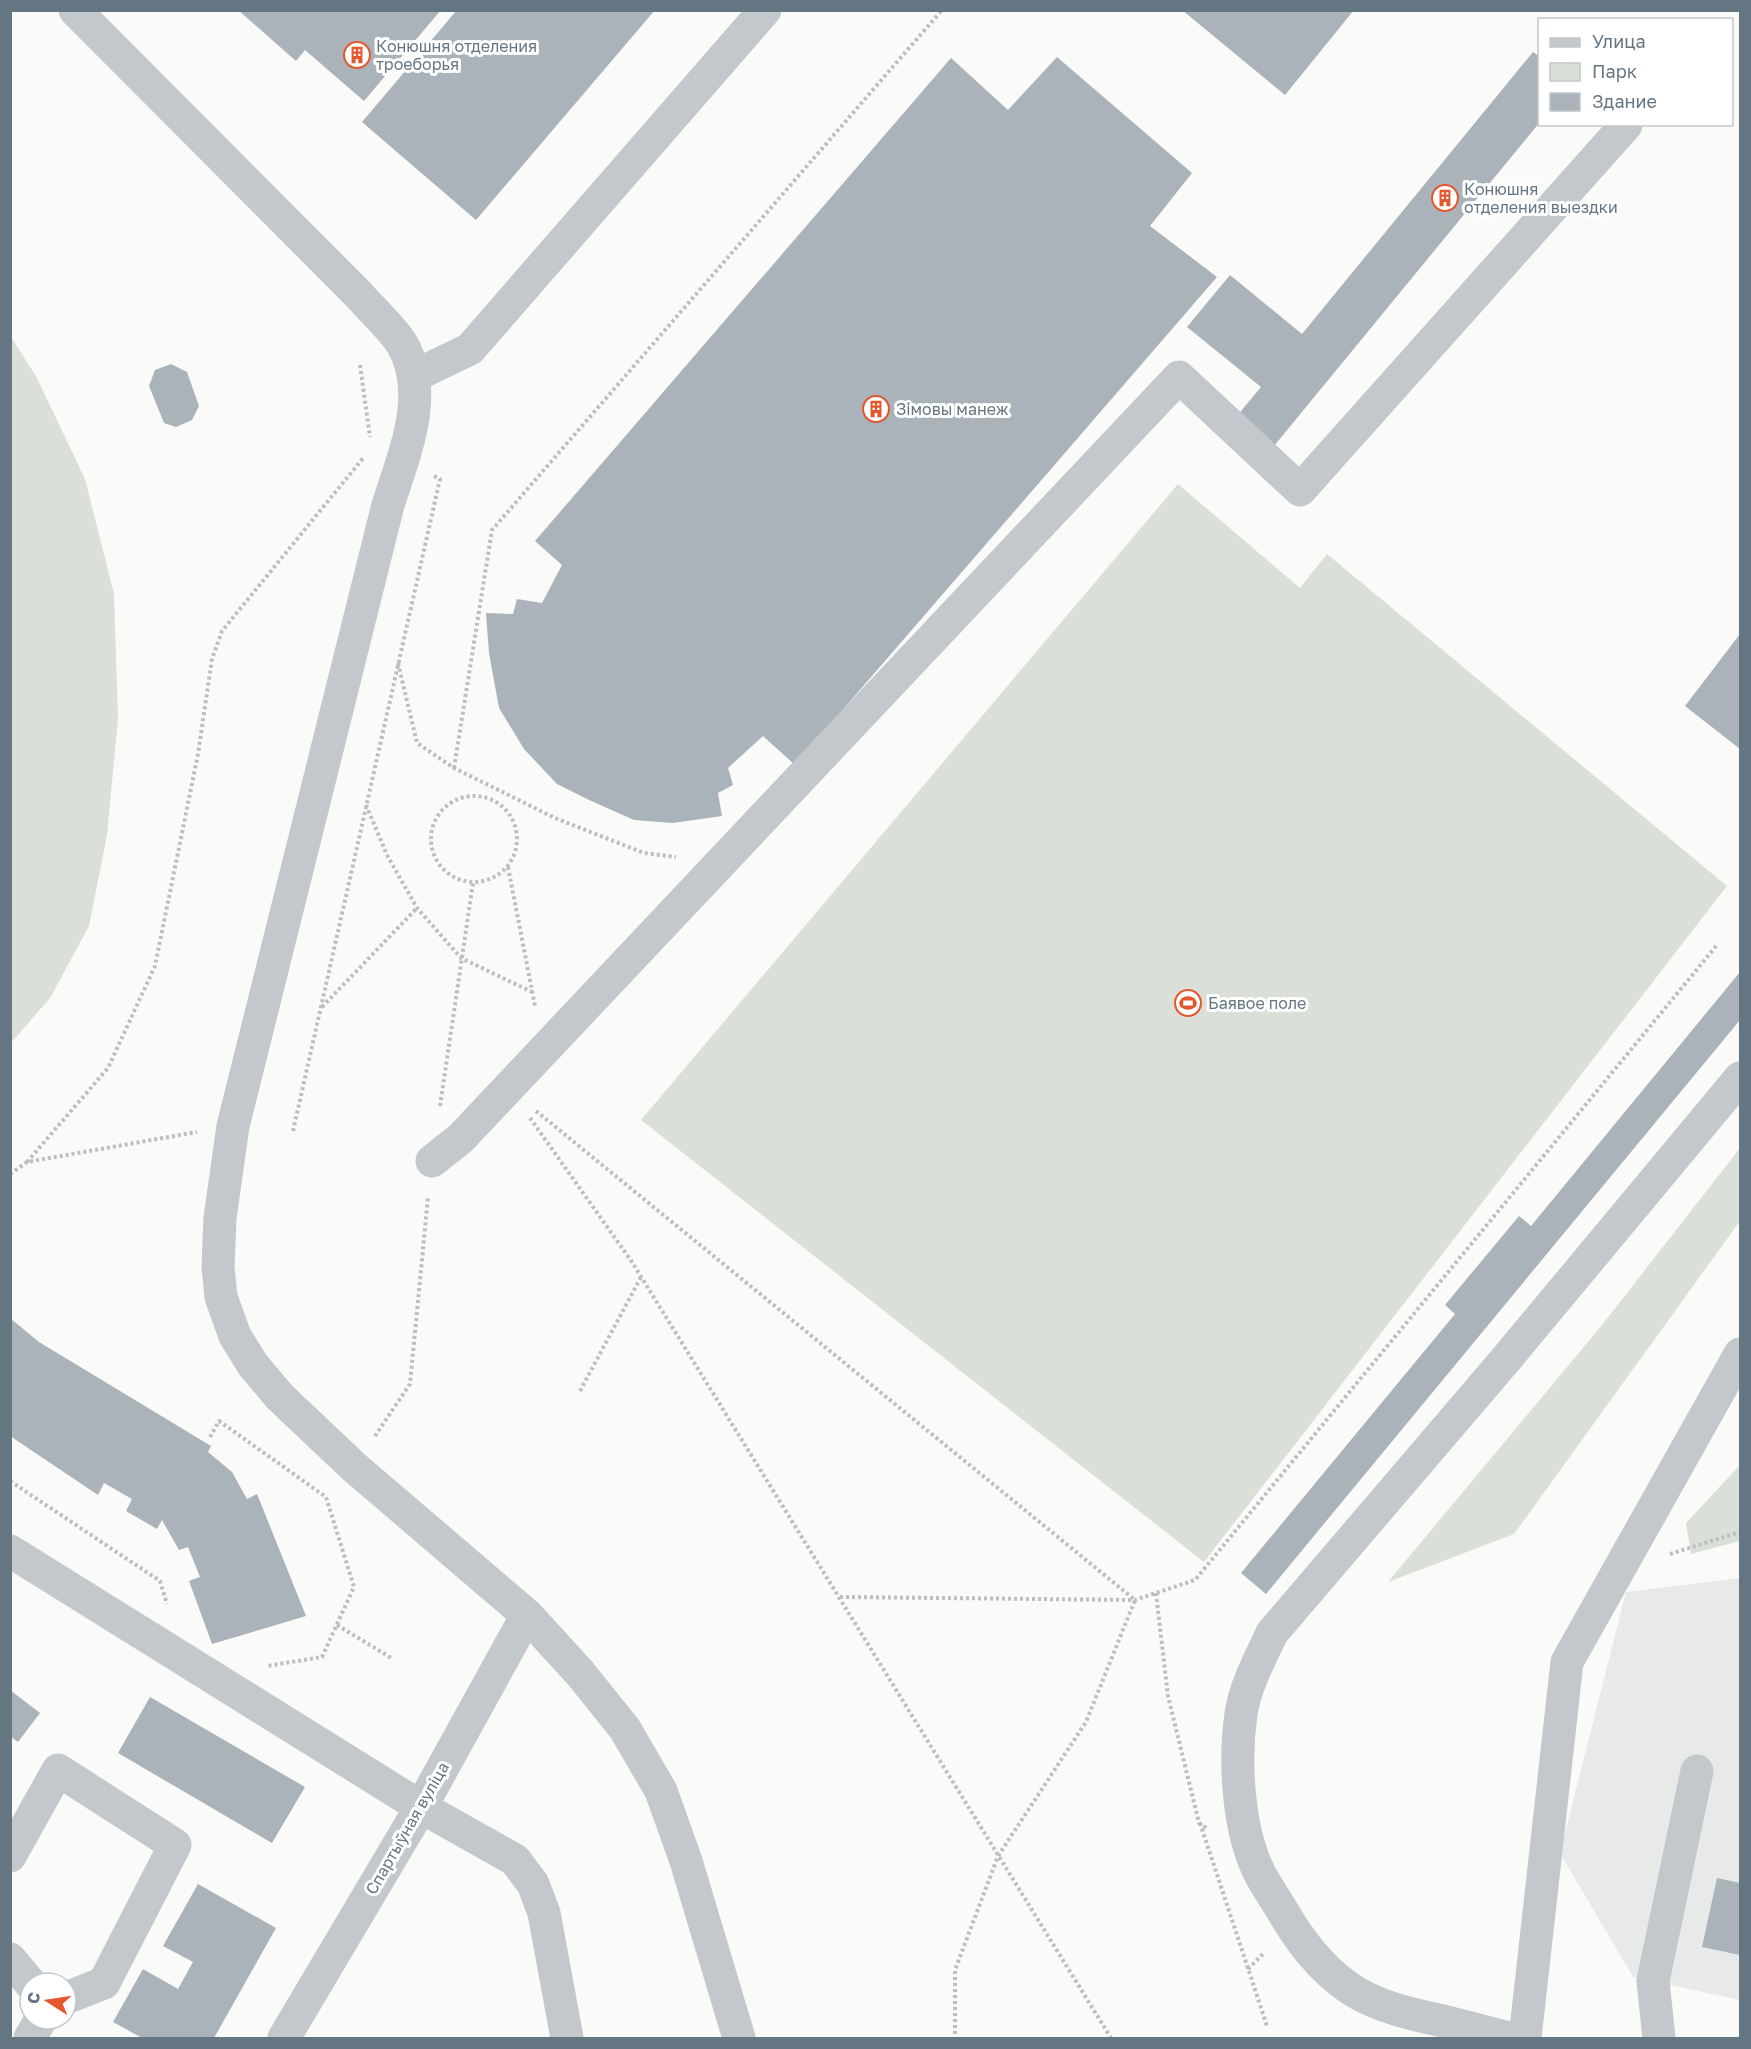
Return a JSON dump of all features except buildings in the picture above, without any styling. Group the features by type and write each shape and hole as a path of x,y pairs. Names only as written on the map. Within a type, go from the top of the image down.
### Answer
{"street":[{"path":"75,10 359,296 402,344 414,376 414,413 385,516 233,1126 220,1218 218,1267 221,1297 235,1336 253,1365 280,1397 354,1467 527,1615 625,1729 662,1791 686,1861 739,2038"},
{"path":"414,376 470,349 765,10"},
{"path":"432,1161 461,1138 1179,377 1300,490 1625,126"},
{"path":"1509,2038 1391,2009 1356,1993 1327,1971 1308,1949 1260,1873 1247,1834 1239,1792 1238,1749 1241,1712 1252,1674 1272,1633 1507,1358 1740,1078"},
{"path":"1525,2038 1567,1662 1740,1354"},
{"path":"10,1551 421,1807 515,1860 533,1884 544,1913 567,2038"},
{"name":"Спартыўная вуліца","path":"284,2038 421,1807 527,1615"},
{"path":"10,1856 58,1770 175,1845 104,1983 78,1993"},
{"path":"1659,2038 1653,1981 1697,1771"},
{"path":"10,1959 20,1971"}],"path":[{"path":"454,768 492,530 942,10"},
{"path":"10,1174 27,1162 108,1068 155,966 198,754 212,659 222,631 364,456"},
{"path":"293,1131 398,662 417,743 454,768 555,819 644,853 722,863"},
{"path":"494,800 497,790"},
{"path":"466,796 480,796 494,800 504,807 517,830 515,855 508,867 486,881 473,883 459,880 446,873 432,850 431,836 434,822 442,810 453,801 466,796"},
{"path":"366,803 387,855 417,908 461,957 532,992"},
{"path":"508,867 543,1051"},
{"path":"354,1467 410,1384 432,1161 473,883"},
{"path":"320,1009 417,908"},
{"path":"839,1597 1135,1600 1194,1580 1717,945"},
{"path":"508,1088 1135,1600"},
{"path":"508,1088 641,1276 1111,2038"},
{"path":"27,1162 233,1126"},
{"path":"580,1391 641,1276"},
{"path":"210,1437 219,1421 326,1497 354,1587 322,1657 264,1667"},
{"path":"10,1481 160,1581 169,1610"},
{"path":"1618,1570 1740,1532"},
{"path":"1156,1593 1168,1696 1199,1823 1267,2026"},
{"path":"955,2038 955,1970 998,1856 1086,1722 1135,1600"},
{"path":"337,1625 393,1659"},
{"path":"1199,1823 1208,1830"}],"shaded area":[{"path":"1740,1578 1740,2000 1633,1977 1560,1853 1626,1592"}],"green space":[{"path":"11,337 36,376 85,479 114,594 118,719 107,835 89,926 50,998 11,1043"},
{"name":"Баявое поле","path":"1178,484 1300,588 1327,554 1727,886 1204,1562 641,1120"},
{"path":"1740,1148 1740,1221 1514,1534 1388,1582 1602,1325"},
{"path":"1740,1465 1740,1541 1691,1554 1686,1523"}],"place":[{"name":"Конюшня отделения троеборья","path":"357,55"},
{"name":"Конюшня отделения выездки","path":"1445,198"},
{"name":"Зімовы манеж","path":"876,409"},
{"name":"Баявое поле","path":"1188,1003"}]}
